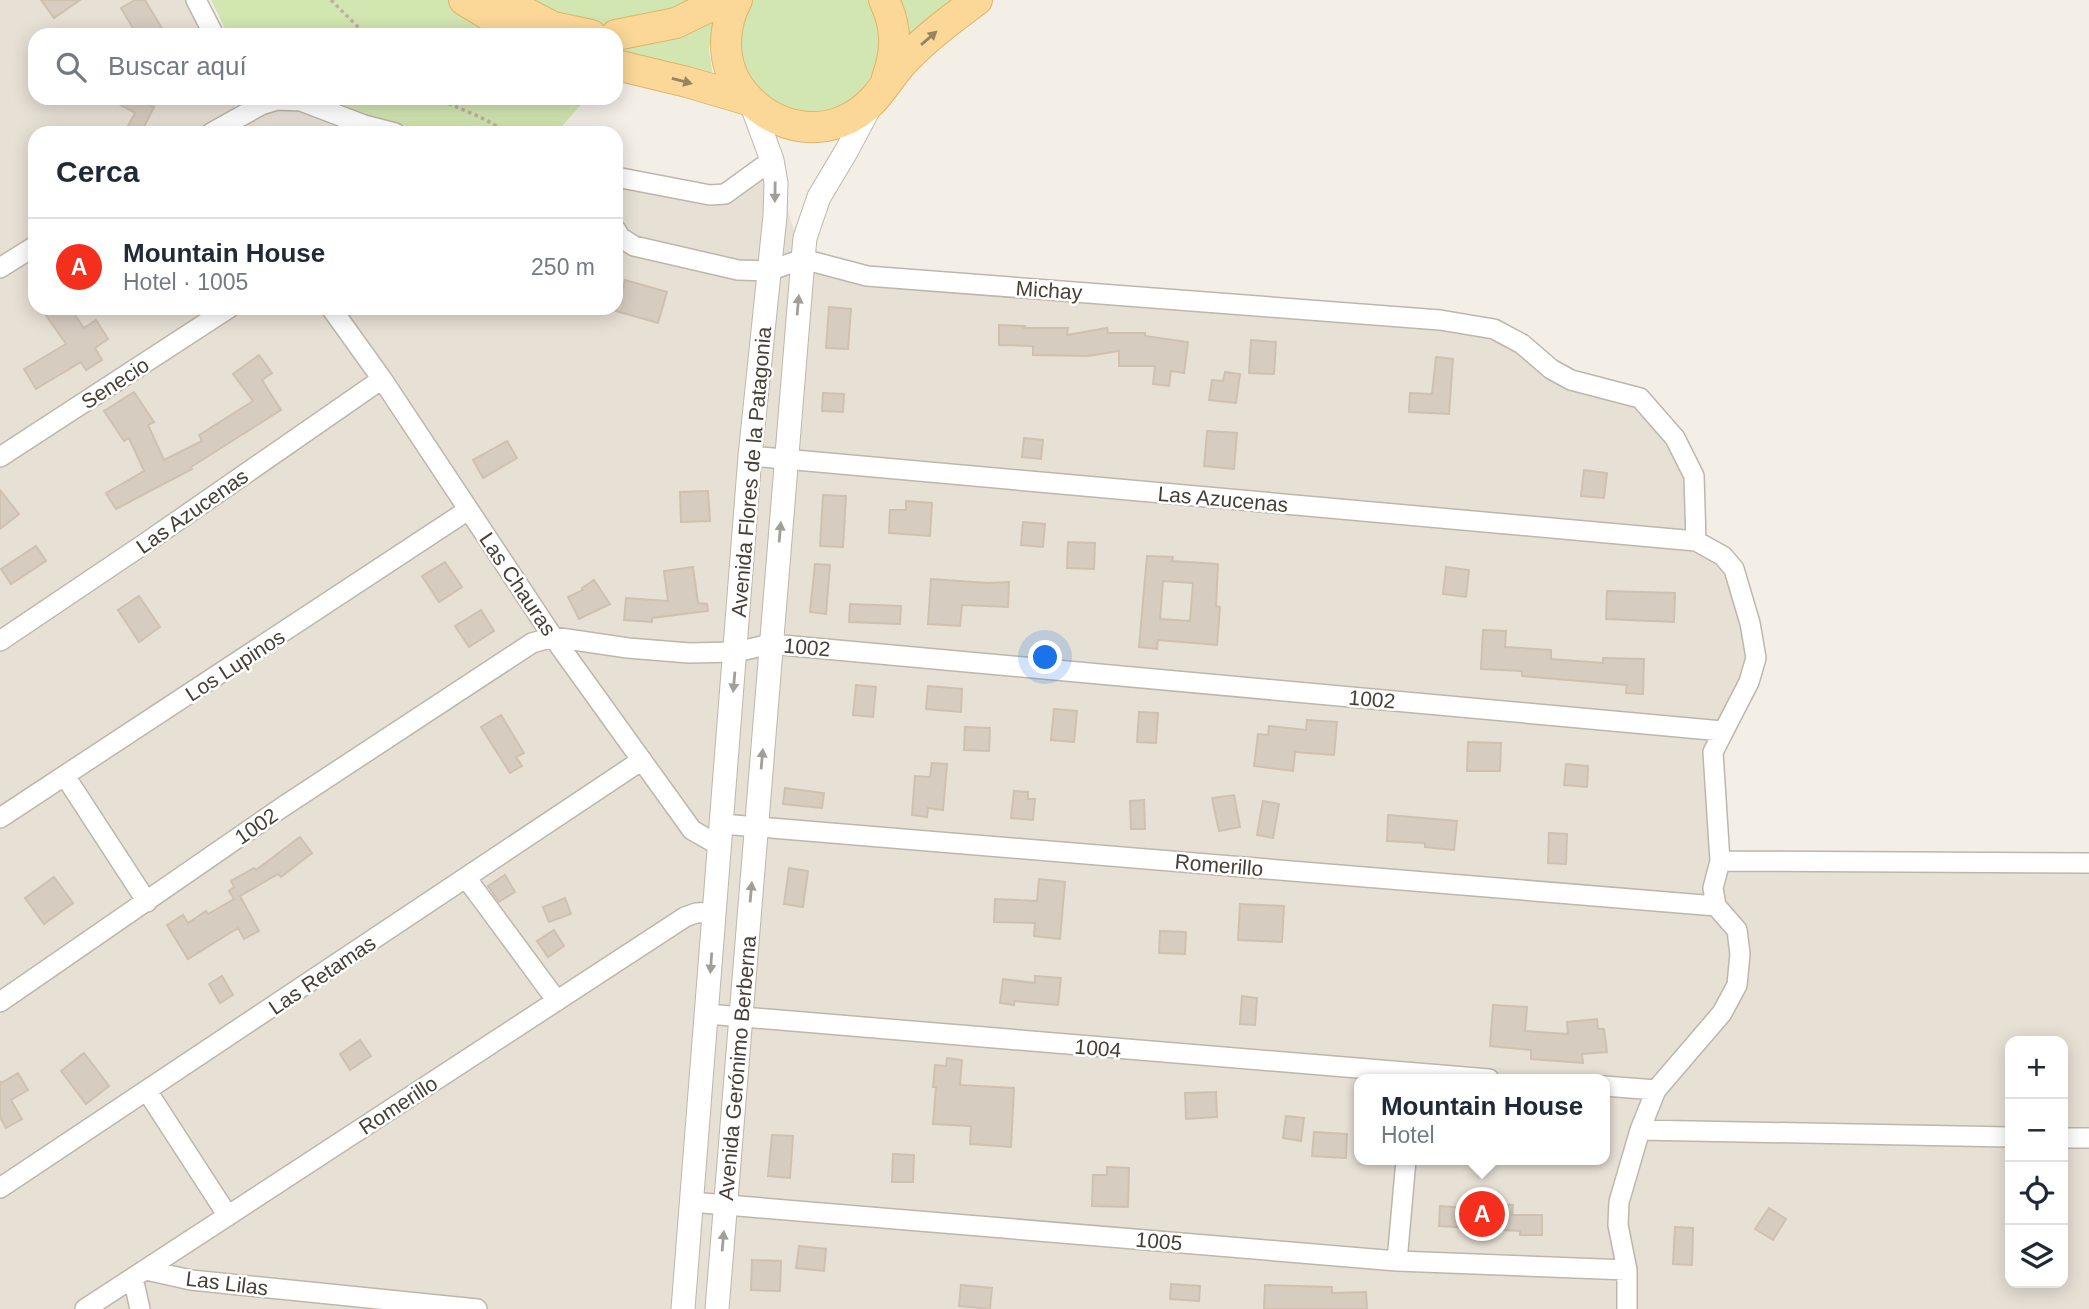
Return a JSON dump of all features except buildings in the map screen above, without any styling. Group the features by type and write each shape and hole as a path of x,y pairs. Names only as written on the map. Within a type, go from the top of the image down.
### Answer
{"main road":[{"path":"464,0 510,28"},
{"path":"501,0 558,28"},
{"path":"623,34 676,23 723,0"},
{"path":"737,0 731,11 726,34 727,58 734,80 750,101 766,115 788,124 812,127 835,123 856,114 880,91 908,57 978,0"},
{"path":"880,91 894,60 896,37 884,0"},
{"path":"623,67 750,101"}],"street":[{"path":"196,0 210,28"},
{"name":"Avenida Flores de la Patagonia","path":"756,827 806,238 819,197 880,91"},
{"name":"Avenida Flores de la Patagonia","path":"721,835 750,456 776,183 772,160 750,101"},
{"path":"229,126 235,105"},
{"path":"230,126 261,105"},
{"path":"312,105 368,126"},
{"path":"623,178 710,195 725,194 772,160"},
{"path":"623,239 634,246 738,270 768,271 803,259"},
{"path":"0,268 28,250"},
{"name":"Michay","path":"803,259 867,276 1440,320 1494,329 1522,344 1551,369 1571,380 1640,398 1655,413 1675,438 1694,476 1696,541"},
{"name":"Senecio","path":"0,457 218,315"},
{"name":"Las Chauras","path":"336,315 382,379 553,638 692,830 721,835"},
{"name":"Las Azucenas","path":"0,641 382,379"},
{"name":"Las Azucenas","path":"750,456 1696,541"},
{"name":"Los Lupinos","path":"0,818 468,510"},
{"path":"1627,1309 1627,1270 1618,1225 1619,1202 1640,1130 1656,1090 1721,1013 1737,985 1740,954 1737,930 1717,906 1713,888 1720,861 1713,752 1745,690 1756,658 1750,623 1734,569 1723,556 1696,541"},
{"name":"1002","path":"0,1002 281,808 532,643 553,638 689,653 736,652 771,644 1722,731"},
{"name":"Las Retamas","path":"0,1188 642,760"},
{"path":"65,776 147,902"},
{"name":"Romerillo","path":"721,835 756,827 1717,906"},
{"name":"Avenida Gerónimo Berberna","path":"718,1309 756,827"},
{"name":"Avenida Gerónimo Berberna","path":"683,1309 721,835"},
{"path":"1720,861 2089,863"},
{"path":"467,879 558,1000"},
{"name":"Romerillo","path":"85,1309 685,917 696,913 715,912"},
{"name":"1004","path":"707,1014 1379,1074"},
{"path":"1610,1086 1656,1090"},
{"path":"147,1091 228,1216"},
{"path":"1640,1130 2005,1137"},
{"path":"2068,1138 2089,1138"},
{"path":"1397,1261 1406,1165"},
{"name":"1005","path":"691,1202 1397,1261 1627,1270"},
{"path":"140,1274 141,1309"},
{"name":"Las Lilas","path":"140,1274 477,1309"}],"path":[{"path":"331,0 359,28"},
{"path":"452,105 497,126"}],"shaded area":[{"path":"0,0 196,0 210,28 28,28 28,105 235,105 229,120 265,105 295,105 370,126 28,126 28,315 623,315 623,178 710,195 772,160 803,259 828,264 1494,329 1551,369 1640,398 1694,476 1696,541 1723,556 1756,658 1722,731 1720,861 2089,863 2089,1309 0,1309"}],"green space":[{"path":"211,0 702,0 714,17 709,50 713,76 623,61 623,28 225,28"},
{"path":"750,0 872,0 880,14 879,74 853,104 813,117 771,106 742,72 737,29"},
{"path":"891,0 966,0 902,51"},
{"path":"303,105 581,105 562,126 406,126"}],"place":[{"name":"Mountain House","path":"1482,1214"}]}
